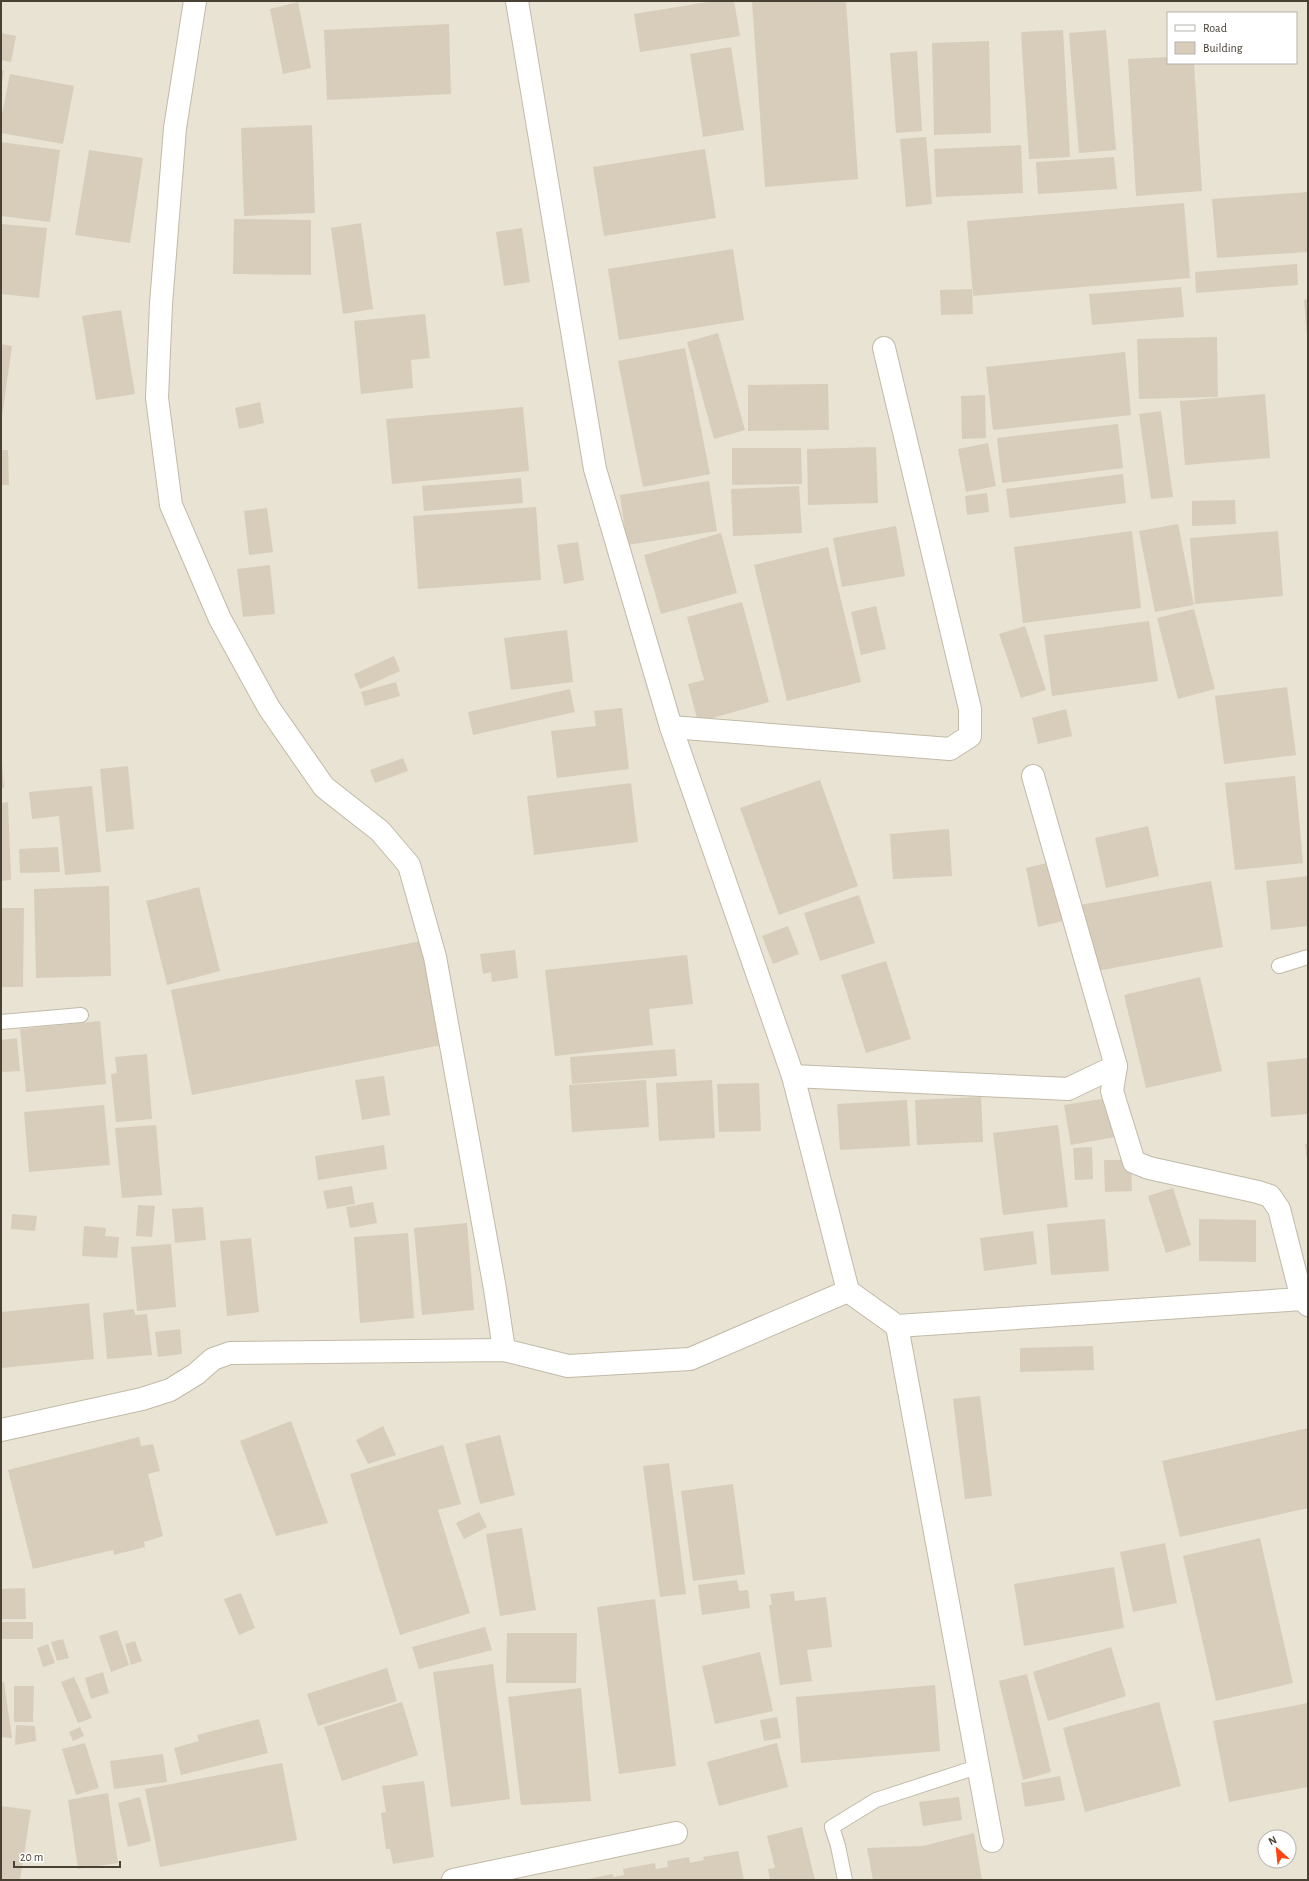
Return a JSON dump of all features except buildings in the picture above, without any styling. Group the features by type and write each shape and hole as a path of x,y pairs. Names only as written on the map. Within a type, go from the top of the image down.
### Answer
{"street":[{"path":"195,1 175,128 161,304 157,398 171,505 220,620 269,708 324,787 380,830 409,865 435,957 494,1281 504,1350"},
{"path":"517,1 595,469 671,727 794,1076 848,1291 897,1326 1305,1302 1279,1209 1270,1196 1149,1168 1134,1162 1112,1091 1116,1066 1032,776"},
{"path":"671,727 950,749 970,736 970,709 884,348"},
{"path":"794,1076 1068,1088 1116,1066"},
{"path":"1,1430 142,1399 170,1390 196,1374 213,1359 230,1353 504,1350 568,1366 690,1359 848,1291"},
{"path":"897,1326 977,1767 992,1841"},
{"path":"453,1880 676,1832"}],"lane":[{"path":"1278,966 1308,957"},
{"path":"1,1022 81,1015"},
{"path":"845,1880 838,1846 832,1827 876,1800 977,1767"}],"shaded area":[{"path":"1,1 1308,1 1308,1880 1,1880"}]}
